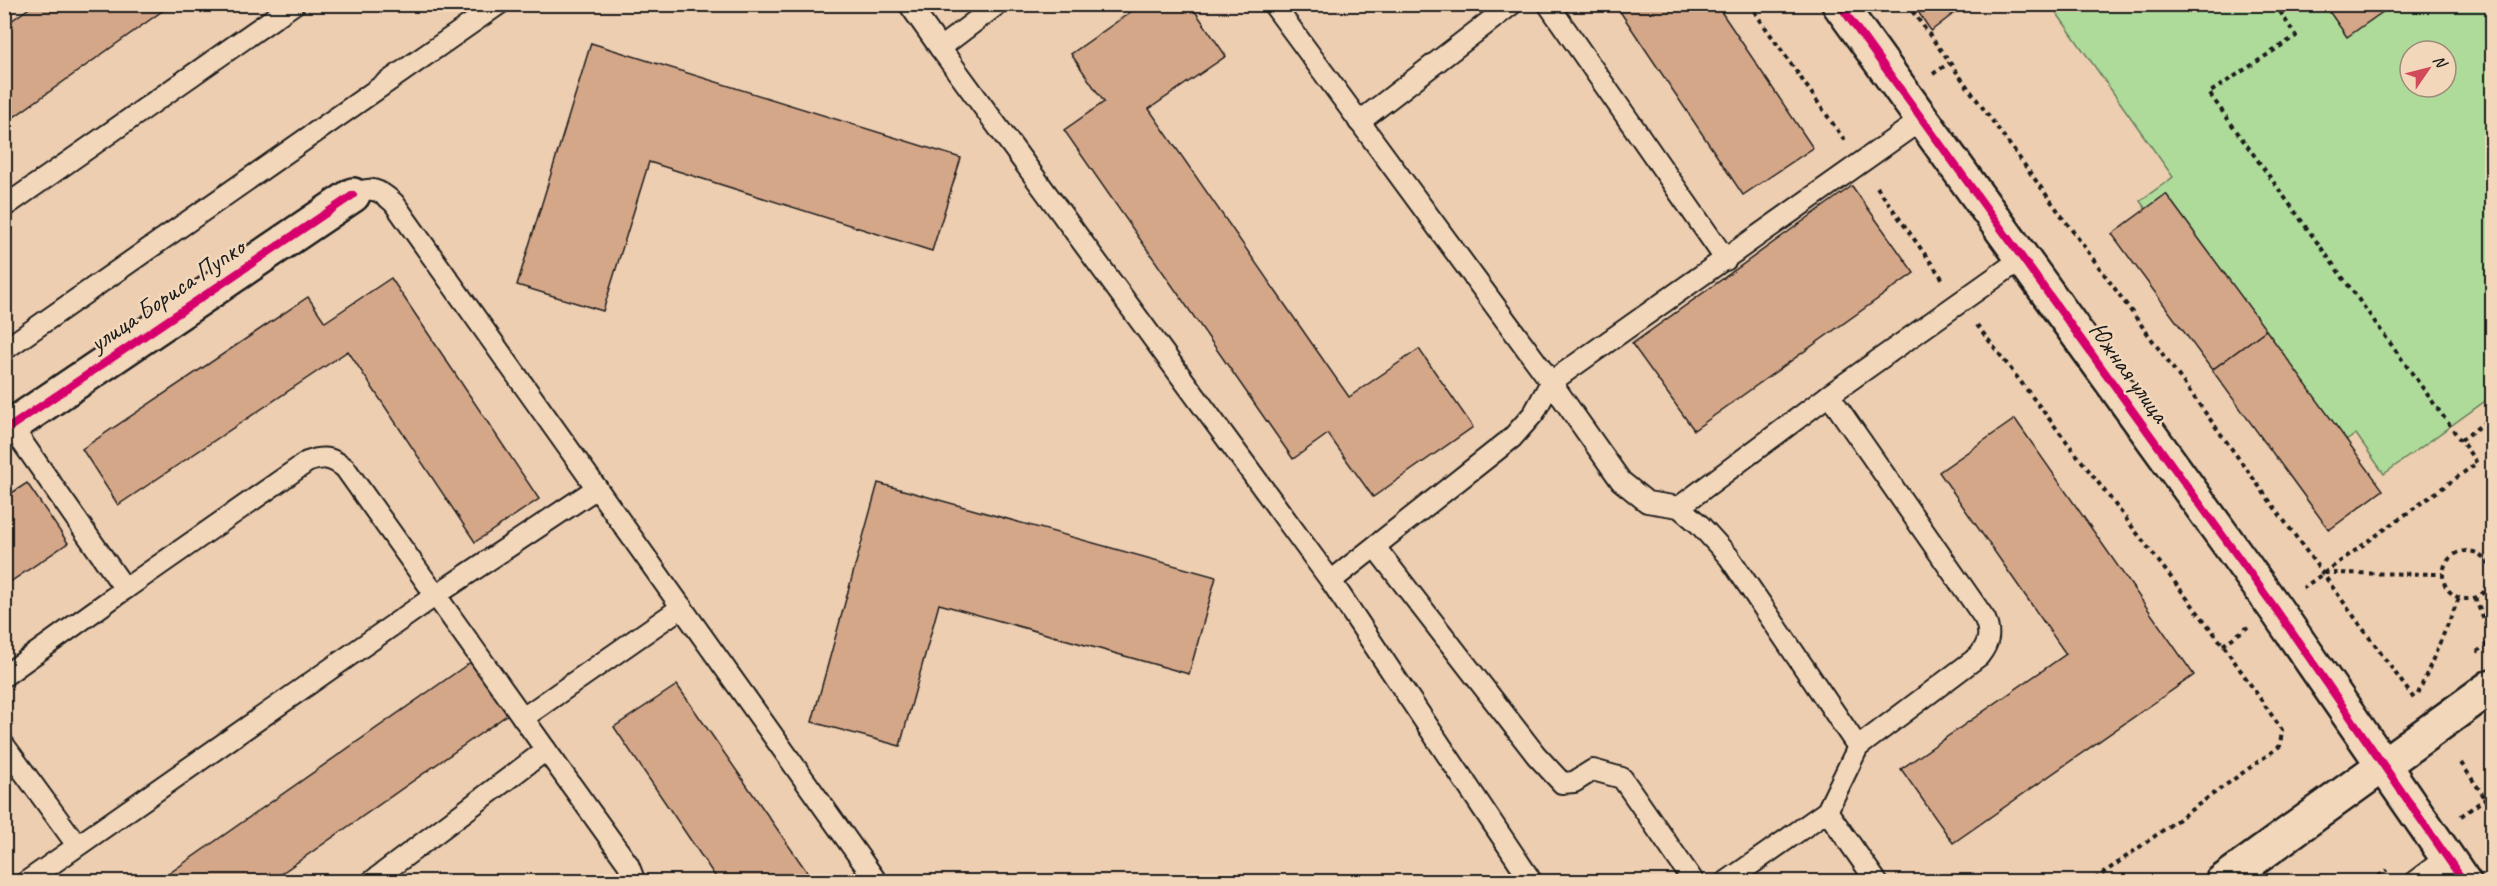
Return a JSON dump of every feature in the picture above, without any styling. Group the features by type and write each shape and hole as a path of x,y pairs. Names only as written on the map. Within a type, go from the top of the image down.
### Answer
{"street":[{"name":"Южная улица","path":"1839,4 2275,608 2383,767 2456,869"},
{"name":"улица Бориса Пупко","path":"8,428 352,195"},
{"path":"2222,882 2493,686"}],"lane":[{"path":"4,207 294,4"},
{"path":"4,350 499,4"},
{"path":"909,4 1331,581 1532,882"},
{"path":"940,48 998,4"},
{"path":"1273,4 1621,481 1647,501 1679,507 1700,525 1729,557 1858,747"},
{"path":"1359,122 1512,4"},
{"path":"1548,4 1726,260"},
{"path":"1331,581 1512,438 1534,413 1551,382 1921,120"},
{"path":"352,195 364,189 381,191 394,203 877,882"},
{"path":"1679,507 1829,395 2021,259"},
{"path":"1726,882 1827,811 1858,747 1979,656 1988,645 1990,632 1985,619 1829,395"},
{"path":"8,428 125,589"},
{"path":"4,676 307,462 320,457 334,459 345,468 628,864 633,877 632,882"},
{"path":"26,882 435,595 597,488"},
{"path":"1375,547 1536,755 1562,783 1574,782 1593,771 1622,778 1694,882"},
{"path":"523,718 682,607"},
{"path":"4,745 77,845"},
{"path":"371,882 546,750"},
{"path":"1827,811 1877,882"},
{"path":"2414,882 2456,869"}],"path":[{"path":"1749,4 1960,303 2223,645 2282,730 2280,746 2091,882"},
{"path":"1907,4 2324,573 2415,701 2459,598"},
{"path":"2275,4 2296,36 2209,93 2477,463 2324,573"},
{"path":"2461,440 2493,417"},
{"path":"2470,551 2478,554 2489,565 2490,580 2482,594 2475,598 2459,598 2447,589 2443,573 2445,566 2455,554 2470,551"},
{"path":"2324,573 2443,573"},
{"path":"2475,598 2492,640"},
{"path":"2461,763 2493,808"},
{"path":"2486,799 2493,794"},
{"path":"2371,882 2386,871"}],"green space":[{"path":"2051,5 2492,5 2492,396 2384,474 2356,434 2325,456 2140,201 2173,177"}],"building":[{"path":"35,4 172,4 4,124 4,26"},
{"path":"1142,4 1190,4 1226,56 1149,109 1349,397 1419,349 1473,427 1373,497 1328,434 1293,459 1064,130 1104,102 1071,54"},
{"path":"1615,4 1716,4 1813,148 1743,195"},
{"path":"1913,4 1966,4 1931,31"},
{"path":"2324,4 2394,4 2347,37"},
{"path":"591,43 961,158 932,251 649,162 603,311 517,285"},
{"path":"1852,186 1914,273 1694,430 1632,344"},
{"path":"2166,194 2266,330 2212,370 2112,234"},
{"path":"391,278 539,499 475,542 348,351 118,505 82,449 308,297 325,322"},
{"path":"2266,330 2383,490 2329,530 2212,370"},
{"path":"2015,419 2194,675 1953,843 1901,769 2066,654 1939,472"},
{"path":"27,483 68,543 4,586 4,498"},
{"path":"878,483 1216,577 1189,674 939,604 900,746 812,722"},
{"path":"478,657 514,710 269,882 157,882"},
{"path":"677,685 814,882 719,882 614,727"}],"cycle path":[{"path":"1839,4 2275,608 2464,882"},
{"path":"4,431 353,195"}]}
